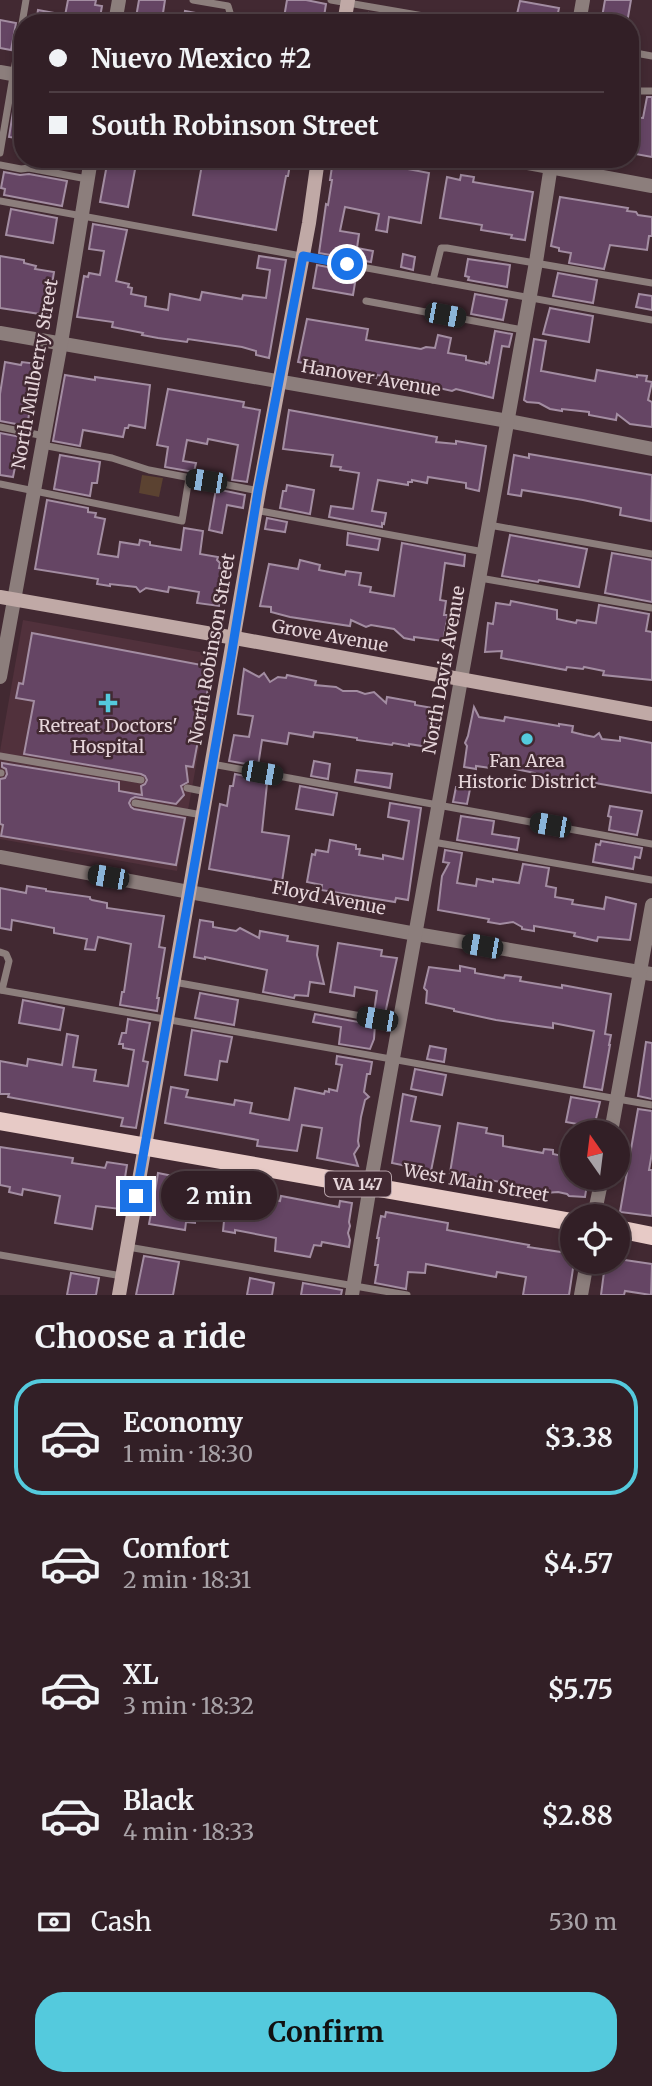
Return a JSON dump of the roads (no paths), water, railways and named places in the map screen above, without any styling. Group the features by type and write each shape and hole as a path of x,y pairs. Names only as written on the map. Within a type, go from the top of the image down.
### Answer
{"main road":[{"name":"West Main Street","path":"0,1121 560,1220"},
{"path":"630,1232 652,1236"}],"street":[{"name":"North Mulberry Street","path":"0,677 7,599 34,491 90,168"},
{"name":"North Robinson Street","path":"119,1295 317,168"},
{"name":"North Davis Avenue","path":"353,1290 530,297 550,168"},
{"path":"573,168 652,186"},
{"name":"Hanover Avenue","path":"0,333 508,421 652,449"},
{"name":"Grove Avenue","path":"7,599 652,713"},
{"name":"Floyd Avenue","path":"0,858 646,973"},
{"path":"613,1120 646,973 652,905"},
{"path":"581,1295 585,1274"}],"lane":[{"path":"193,0 228,6 230,14"},
{"path":"331,0 417,14"},
{"path":"0,153 12,74"},
{"path":"29,168 88,179"},
{"path":"0,201 652,320"},
{"path":"433,280 441,248 454,248 652,283"},
{"path":"366,301 524,330"},
{"path":"0,428 149,470 258,491"},
{"path":"0,484 182,521 189,478"},
{"path":"255,510 484,552"},
{"path":"489,525 652,554"},
{"path":"480,578 652,608"},
{"path":"0,756 141,780"},
{"path":"212,764 652,844"},
{"path":"187,788 207,792"},
{"path":"135,803 203,815"},
{"path":"433,842 652,880"},
{"path":"0,952 6,954 9,961 1,990 652,1105"},
{"path":"173,981 401,1023"},
{"path":"127,1247 353,1290 407,1295"},
{"path":"0,1255 122,1276"}],"place":[{"name":"Retreat Doctors' Hospital","path":"108,703"},
{"name":"Fan Area Historic District","path":"527,739"}]}
